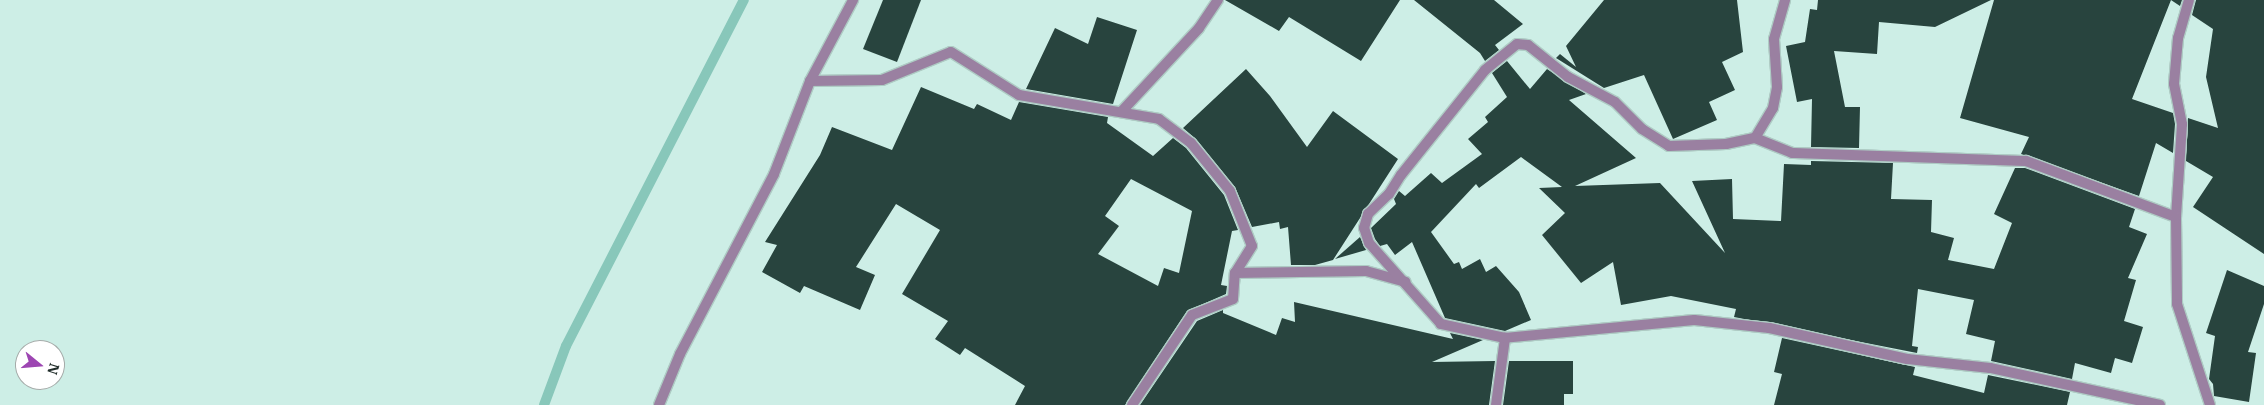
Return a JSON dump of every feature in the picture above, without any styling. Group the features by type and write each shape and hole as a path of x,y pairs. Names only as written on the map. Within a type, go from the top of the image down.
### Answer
{"street":[{"path":"659,405 680,354 774,174 810,81 853,0"},
{"path":"1122,111 1199,28 1218,0"},
{"path":"1754,138 1773,108 1777,87 1774,39 1785,0"},
{"path":"2189,0 2178,38 2174,84 2182,124 2176,217 2177,304 2210,405"},
{"path":"2160,405 1990,368 1907,359 1760,327 1694,320 1506,338 1441,324 1407,283 1369,243 1364,228 1368,214 1389,194 1400,175 1485,70 1517,44 1528,45 1568,77 1615,102 1642,129 1669,146 1726,144 1754,138 1792,152 2026,161 2176,217"},
{"path":"810,81 882,80 951,52 1019,95 1122,111 1159,119 1191,143 1216,170 1230,191 1252,246 1235,273 1233,299 1192,315 1132,405"},
{"path":"1235,273 1366,271 1407,283"},
{"path":"1496,405 1506,338"}],"building":[{"path":"883,0 921,0 897,62 863,49"},
{"path":"1225,0 1400,0 1361,61 1289,17 1279,31"},
{"path":"1414,0 1494,0 1523,24 1495,45 1499,50 1485,61 1480,53"},
{"path":"1604,0 1737,0 1743,52 1722,62 1735,90 1709,102 1717,120 1673,139 1644,75 1604,88 1556,58 1560,54 1576,67 1566,46"},
{"path":"1818,0 1991,0 1935,27 1879,22 1877,54 1834,51 1845,107 1860,107 1859,148 1811,147 1812,99 1797,102 1786,46 1805,42 1810,9 1817,10"},
{"path":"1994,0 2171,0 2132,99 2173,113 2175,124 2173,153 2156,143 2139,196 2021,154 2029,137 1960,118"},
{"path":"2171,0 2182,0 2180,6"},
{"path":"2196,0 2264,0 2264,254 2193,207 2213,177 2186,161 2188,118 2218,128 2206,77 2213,29 2192,15"},
{"path":"1097,17 1137,30 1113,104 1026,89 1055,28 1088,44"},
{"path":"1507,61 1530,89 1547,69 1586,94 1569,100 1636,158 1575,186 1660,183 1725,253 1692,181 1732,179 1733,219 1781,221 1784,164 1811,165 1811,161 1893,163 1891,199 1932,200 1931,232 1954,238 1948,260 1994,269 2012,223 1994,214 2015,168 2025,168 2135,209 2129,227 2147,234 2128,278 2136,280 2124,321 2143,327 2132,363 2115,358 2111,373 2075,363 2072,379 1991,361 1995,341 1966,334 1974,300 1918,289 1912,346 1918,347 1917,353 1734,317 1736,309 1671,296 1621,305 1613,262 1581,283 1542,235 1565,213 1539,188 1562,187 1521,157 1479,188 1476,184 1431,232 1454,264 1459,262 1462,269 1480,259 1486,272 1496,266 1519,292 1531,320 1505,331 1445,318 1412,242 1395,255 1387,244 1380,246 1371,228 1396,204 1394,199 1399,191 1405,196 1431,173 1442,183 1482,154 1468,139 1488,122 1485,117 1507,97 1492,73"},
{"path":"1246,69 1270,96 1307,147 1333,111 1398,159 1333,260 1315,265 1291,265 1288,227 1280,229 1279,222 1252,227 1235,187 1196,139 1183,128"},
{"path":"921,87 974,109 977,104 1011,120 1019,102 1108,117 1107,123 1153,156 1173,138 1186,148 1224,195 1238,230 1232,231 1221,285 1227,286 1226,294 1187,311 1125,405 1015,405 1025,386 965,348 960,355 935,339 948,321 902,294 940,230 896,204 856,267 875,275 860,310 804,286 800,293 762,272 777,245 765,242 820,155 832,127 892,150","holes":["1131,179 1192,211 1179,273 1164,268 1158,286 1098,254 1119,226 1105,216"]},
{"path":"1360,237 1366,250 1335,259"},
{"path":"2227,270 2264,286 2264,304 2248,352 2256,353 2249,402 2214,396 2213,384 2209,379 2215,336 2206,333"},
{"path":"1294,302 1453,339 1450,333 1483,340 1432,362 1495,361 1489,405 1140,405 1197,321 1223,310 1223,313 1276,335 1282,318 1295,322"},
{"path":"1782,338 1915,367 1913,375 1984,393 1988,375 2070,392 2067,405 1774,405 1782,374 1774,372"},
{"path":"1509,361 1573,361 1573,394 1564,394 1564,405 1503,405"}],"waterway":[{"path":"544,405 566,346 744,0"}]}
